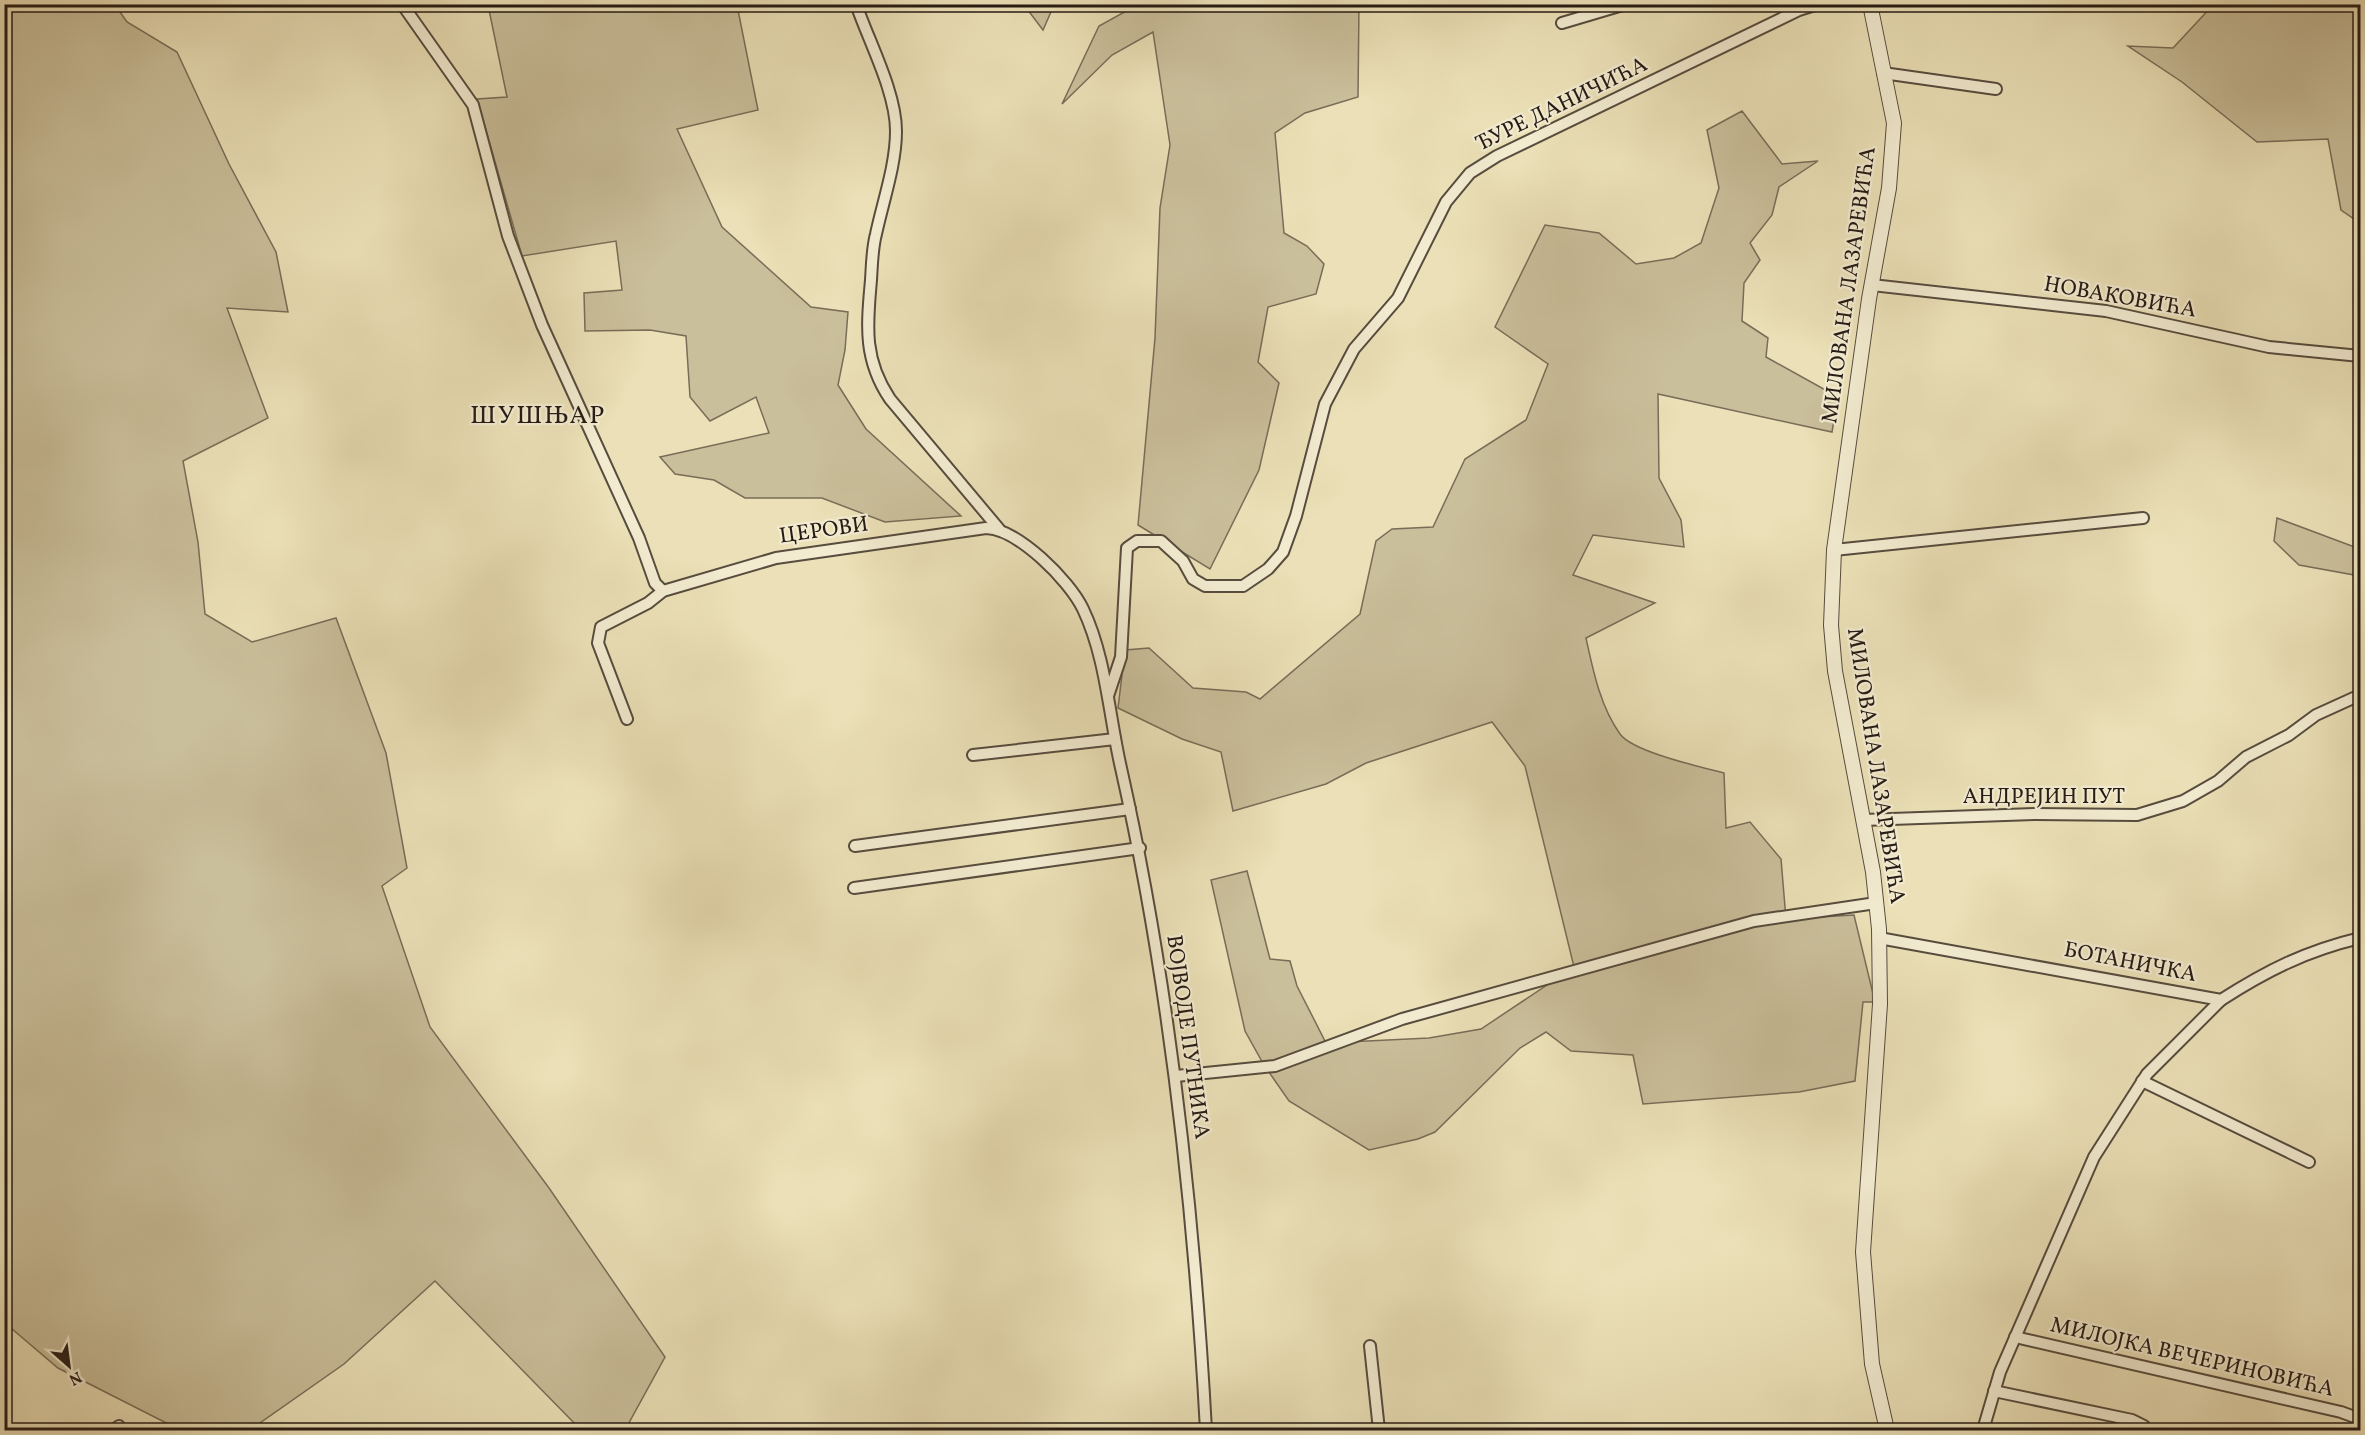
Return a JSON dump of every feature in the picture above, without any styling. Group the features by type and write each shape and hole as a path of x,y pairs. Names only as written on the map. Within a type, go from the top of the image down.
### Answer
{"street":[{"path":"402,4 473,105 508,236 542,325 639,538 654,583 663,591"},
{"path":"856,4 890,99 896,130 891,168 875,238 866,334 873,366 879,383 890,399 999,529"},
{"path":"1562,23 1626,4"},
{"name":"ЂУРЕ ДАНИЧИЋА","path":"1107,699 1121,657 1127,548 1137,541 1161,541 1183,561 1193,579 1205,585 1243,586 1268,569 1283,552 1296,516 1325,404 1354,350 1398,298 1446,202 1470,173 1497,156 1799,10 1818,4"},
{"name":"МИЛОВАНА ЛАЗАРЕВИЋА","path":"1870,4 1894,123 1889,188 1872,285 1834,550 1833,652 1863,820 1879,938 1880,1004 1863,1252 1872,1364 1887,1431"},
{"path":"1883,73 1996,89"},
{"name":"НОВАКОВИЋА","path":"1872,285 2106,311 2269,347 2361,356"},
{"path":"1834,550 2143,518"},
{"name":"ЦЕРОВИ","path":"627,718 598,644 599,632 605,624 648,603 663,591 776,558 986,528 999,529"},
{"name":"ВОЈВОДЕ ПУТНИКА","path":"999,529 1052,567 1067,582 1084,610 1099,653 1115,739 1140,848 1176,1076 1198,1287 1206,1431"},
{"name":"АНДРЕЈИН ПУТ","path":"1863,820 2035,814 2137,815 2183,801 2218,781 2246,757 2289,735 2316,715 2361,695"},
{"path":"973,754 1115,739"},
{"path":"855,846 1130,809"},
{"path":"854,888 1140,848"},
{"path":"1176,1076 1275,1066 1402,1019 1754,921 1876,903"},
{"name":"БОТАНИЧКА","path":"1879,938 2221,1000 2261,975 2318,948 2361,938"},
{"path":"1983,1431 1994,1391 2015,1337 2094,1157 2142,1081 2221,1000"},
{"path":"2142,1081 2309,1162"},
{"name":"МИЛОЈКА ВЕЧЕРИНОВИЋА","path":"2015,1337 2341,1412 2361,1419"},
{"path":"1370,1346 1378,1431"},
{"path":"1994,1391 2132,1420 2144,1426 2145,1431"}],"shaded area":[{"path":"1359,4 1358,97 1305,113 1275,133 1284,233 1307,246 1324,264 1316,294 1268,307 1258,362 1279,383 1259,470 1210,569 1138,525 1155,338 1160,208 1170,145 1153,32 1112,55 1062,104 1099,26 1137,5"},
{"path":"4,5 115,5 127,22 177,52 229,164 276,252 288,312 227,308 268,418 183,461 198,542 205,614 252,642 336,618 386,753 407,868 382,886 430,1027 549,1188 665,1357 625,1430 581,1430 435,1281 344,1364 250,1430 180,1430 58,1368 5,1323"},
{"path":"488,5 737,5 758,110 677,129 722,227 811,307 848,312 845,350 838,385 866,429 961,516 885,522 822,498 745,498 714,480 675,474 660,457 769,433 756,397 710,421 690,397 686,336 650,330 585,331 584,293 622,290 616,241 522,256 477,99 507,97"},
{"path":"1024,5 1054,5 1043,30"},
{"path":"2213,5 2360,5 2360,223 2341,210 2328,139 2257,142 2182,82 2128,46 2173,48"},
{"path":"1742,111 1782,164 1818,161 1779,187 1772,215 1750,243 1760,260 1744,283 1742,321 1768,338 1766,357 1838,397 1832,432 1658,394 1659,478 1681,520 1684,547 1593,535 1573,575 1655,603 1586,638 1602,700 1620,734 1627,741 1653,753 1724,773 1726,828 1750,822 1781,859 1786,919 1854,915 1875,1002 1863,1002 1855,1081 1799,1092 1643,1104 1633,1055 1571,1051 1546,1032 1520,1048 1435,1132 1418,1139 1369,1150 1289,1101 1264,1065 1245,1031 1211,880 1247,871 1270,959 1290,961 1297,986 1326,1043 1429,1038 1481,1029 1574,967 1525,766 1492,722 1366,763 1326,784 1233,811 1221,752 1182,739 1118,708 1125,650 1149,648 1193,688 1246,692 1260,699 1360,614 1376,541 1392,529 1433,527 1465,459 1526,420 1548,364 1495,327 1545,225 1599,233 1636,264 1674,258 1701,243 1719,188 1707,130"},
{"path":"2277,518 2360,549 2360,576 2299,565 2274,541"}],"district":[{"name":"ШУШЊАР","path":"538,416"}]}
